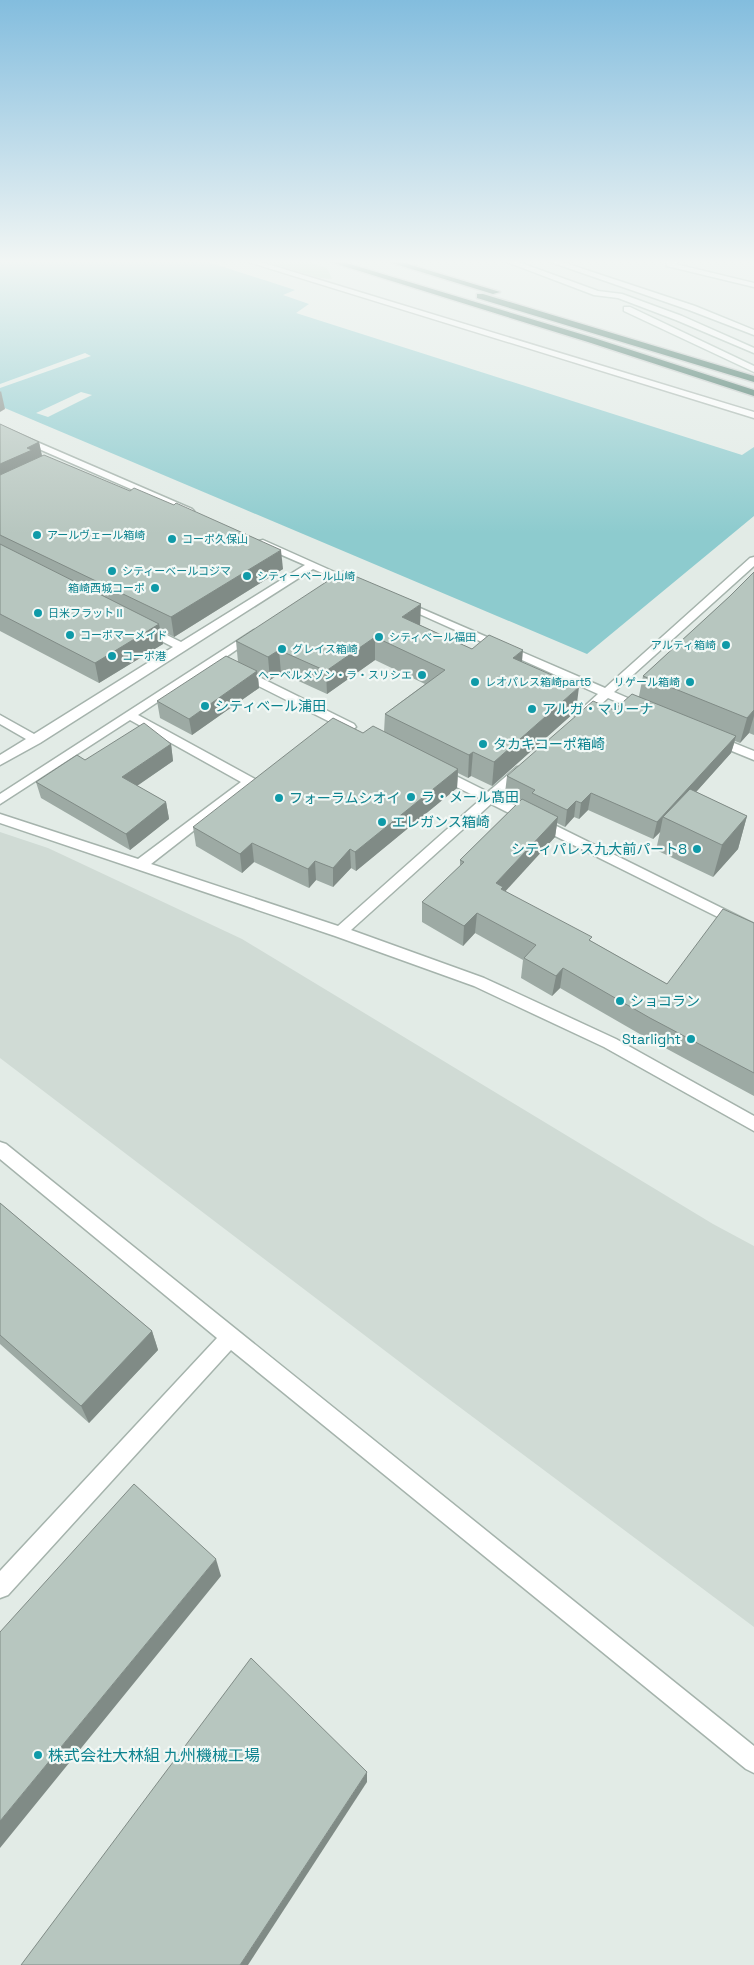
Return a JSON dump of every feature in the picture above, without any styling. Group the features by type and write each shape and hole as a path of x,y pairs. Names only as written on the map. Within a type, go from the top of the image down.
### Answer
{"highway":[{"path":"624,351 754,393"},
{"path":"663,351 754,378"},
{"path":"698,352 754,369"}],"street":[{"path":"543,351 754,415"},
{"path":"715,351 754,369"},
{"path":"0,429 64,461 204,518"},
{"path":"249,537 312,565 335,580 366,589"},
{"path":"570,726 754,560"},
{"path":"0,761 312,565"},
{"path":"393,600 650,712"},
{"path":"138,625 181,647"},
{"path":"0,800 265,626"},
{"path":"215,659 357,731"},
{"path":"130,715 250,782 140,866"},
{"path":"0,719 36,740"},
{"path":"702,734 754,756"},
{"path":"340,932 534,759"},
{"path":"428,767 754,930"},
{"path":"0,818 340,932 478,982 601,1039 754,1124"},
{"path":"0,1149 754,1761"},
{"path":"0,1587 230,1337"}],"shaded area":[{"path":"0,832 48,848 242,939 713,1224 754,1246 754,1627 434,1388 0,1058"}],"water":[{"path":"0,351 414,351 742,455 754,447 754,516 587,654 0,406"}],"pier":[{"path":"85,353 91,356 0,388 0,384"},
{"path":"81,392 92,395 48,417 36,413"}],"building":[{"path":"0,424 39,442 27,448 32,450 0,464"},
{"path":"44,455 130,491 134,488 174,505 176,503 281,550 171,617 0,535 0,475"},
{"path":"0,544 159,624 95,663 0,614"},
{"path":"343,571 421,604 402,617 472,649 489,635 523,650 513,658 579,687 494,762 473,752 469,755 385,714 445,670 375,637 326,671 279,650 268,657 236,641"},
{"path":"754,572 754,710 747,718 643,676 730,596"},
{"path":"226,656 257,671 189,719 157,701"},
{"path":"632,694 736,736 657,822 591,793 581,803 576,801 567,810 532,793 535,790 507,776 593,701 614,710"},
{"path":"333,718 363,733 373,726 458,769 355,852 350,849 333,868 315,861 308,869 252,843 240,854 193,827"},
{"path":"144,723 171,744 122,777 166,802 126,834 36,782 77,755 85,760"},
{"path":"690,789 747,816 722,845 663,817"},
{"path":"522,799 558,817 496,883 503,887 501,889 592,937 589,940 667,984 723,909 754,923 754,1073 650,1018 563,968 556,976 524,958 536,945 477,913 464,926 422,902 464,862 460,860"},
{"path":"0,1203 152,1331 81,1406 0,1335"},
{"name":"株式会社大林組 九州機械工場","path":"134,1484 216,1559 0,1821 0,1632"},
{"path":"251,1658 367,1772 240,1965 21,1965"}],"place":[{"name":"アールヴェール箱崎","path":"37,535"},
{"name":"コーポ久保山","path":"172,539"},
{"name":"シティーベールコジマ","path":"112,571"},
{"name":"シティーベール山崎","path":"247,576"},
{"name":"箱崎西城コーポ","path":"155,588"},
{"name":"日米フラットⅡ","path":"38,613"},
{"name":"コーポマーメイド","path":"70,635"},
{"name":"シティベール福田","path":"379,637"},
{"name":"アルティ箱崎","path":"726,645"},
{"name":"グレイス箱崎","path":"282,649"},
{"name":"コーポ港","path":"112,656"},
{"name":"ヘーベルメゾン・ラ・スリシエ","path":"422,675"},
{"name":"レオパレス箱崎part5","path":"475,682"},
{"name":"リゲール箱崎","path":"690,682"},
{"name":"シティベール浦田","path":"205,706"},
{"name":"アルガ・マリーナ","path":"532,709"},
{"name":"タカキコーポ箱崎","path":"483,744"},
{"name":"ラ・メール髙田","path":"411,797"},
{"name":"フォーラムシオイ","path":"279,798"},
{"name":"エレガンス箱崎","path":"382,822"},
{"name":"シティパレス九大前パート8","path":"697,849"},
{"name":"ショコラン","path":"620,1001"},
{"name":"Starlight","path":"691,1039"},
{"name":"株式会社大林組 九州機械工場","path":"38,1755"}]}
